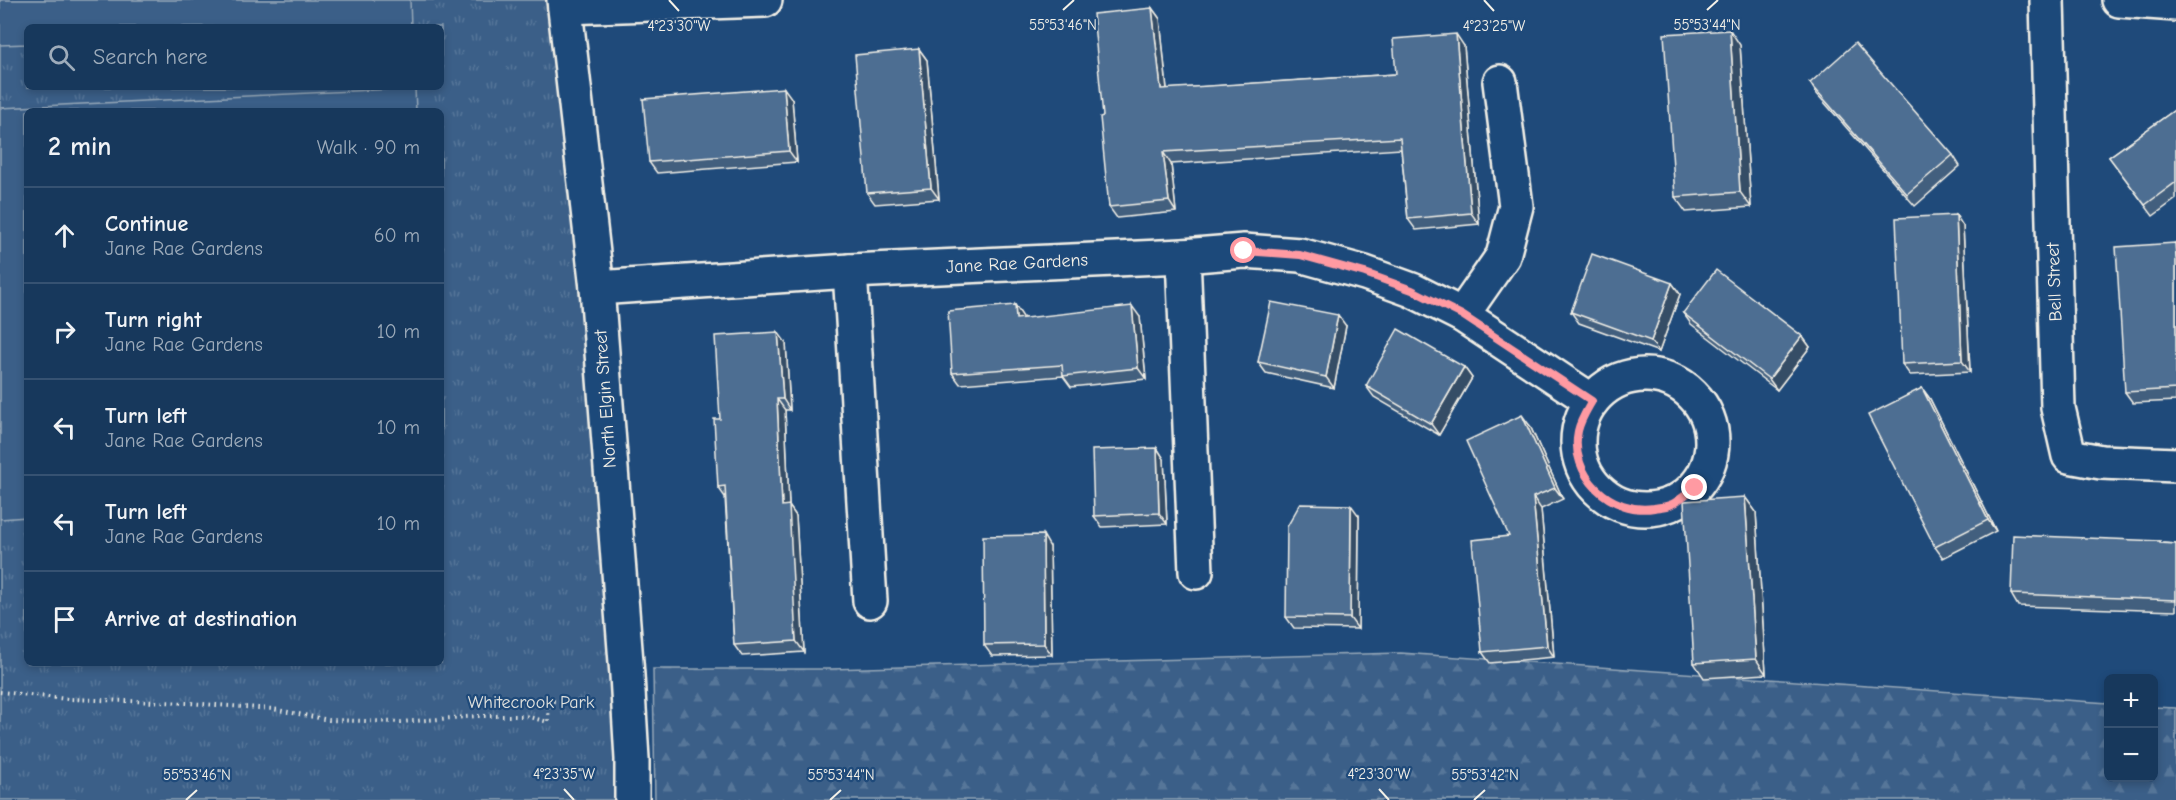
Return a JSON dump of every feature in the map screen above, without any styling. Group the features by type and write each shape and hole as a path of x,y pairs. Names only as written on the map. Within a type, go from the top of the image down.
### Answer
{"street":[{"path":"565,4 765,0"},
{"name":"Bell Street","path":"2047,0 2058,408 2069,456 2101,462 2176,465"},
{"path":"2119,0 2176,4"},
{"name":"North Elgin Street","path":"565,4 597,288 632,759 632,800"},
{"path":"1462,315 1503,256 1516,206 1500,82"},
{"name":"Jane Rae Gardens","path":"597,288 850,271 1183,256 1244,251 1300,255 1403,286 1462,315 1592,401"},
{"path":"1183,256 1196,572"},
{"path":"850,271 870,601"},
{"path":"1645,375 1659,376 1681,385 1703,408 1713,439 1707,468 1695,488 1671,505 1641,510 1615,503 1591,484 1584,472 1578,450 1578,430 1592,401 1604,388 1622,379 1645,375"}],"path":[{"path":"0,692 68,699 188,703 273,709 329,720 401,722 478,716 525,716 548,722 549,700 628,701"}],"green space":[{"name":"Whitecrook Park","path":"0,0 564,0 632,800 0,800"},
{"path":"0,0 410,0 411,24 24,24 24,44 0,45"},
{"path":"374,90 415,90 416,108 24,108 24,517 0,519 0,108"},
{"path":"1401,653 2104,703 2104,782 2158,782 2158,707 2176,708 2176,800 655,800 653,669 830,669"}],"building":[{"path":"1152,8 1161,89 1396,74 1393,39 1456,34 1471,213 1408,219 1400,138 1163,152 1169,201 1109,207 1093,14"},
{"path":"1730,30 1740,192 1675,197 1664,34"},
{"path":"1855,43 1953,155 1907,194 1810,83"},
{"path":"919,49 931,188 867,193 855,55"},
{"path":"784,88 789,151 649,162 643,99"},
{"path":"2176,109 2176,182 2145,205 2109,157"},
{"path":"1956,215 1962,361 1902,364 1896,218"},
{"path":"2175,243 2176,389 2125,392 2116,247"},
{"path":"1592,254 1672,283 1651,341 1571,312"},
{"path":"1716,270 1802,336 1769,379 1683,313"},
{"path":"1271,302 1338,315 1326,377 1258,362"},
{"path":"1015,305 1016,319 1132,306 1138,368 1063,376 1062,365 952,373 948,311"},
{"path":"1398,329 1464,367 1431,424 1366,386"},
{"path":"778,332 783,399 777,399 782,506 789,505 796,641 734,645 725,486 718,487 714,419 720,419 715,336"},
{"path":"1922,388 1988,520 1935,547 1868,415"},
{"path":"1522,415 1555,488 1533,497 1547,646 1482,652 1472,540 1509,536 1466,441"},
{"path":"1157,448 1159,513 1094,516 1092,450"},
{"path":"1745,497 1756,659 1694,663 1684,501"},
{"path":"1300,504 1351,505 1350,618 1286,617 1287,527"},
{"path":"1043,535 1044,644 984,645 983,536"},
{"path":"2013,535 2160,541 2160,543 2176,544 2176,600 2011,594"}],"route":[{"path":"1244,251 1300,255 1365,273 1412,290 1462,315 1592,401 1578,430 1578,450 1584,472 1591,484 1615,503 1641,510 1671,505 1695,488"}]}
